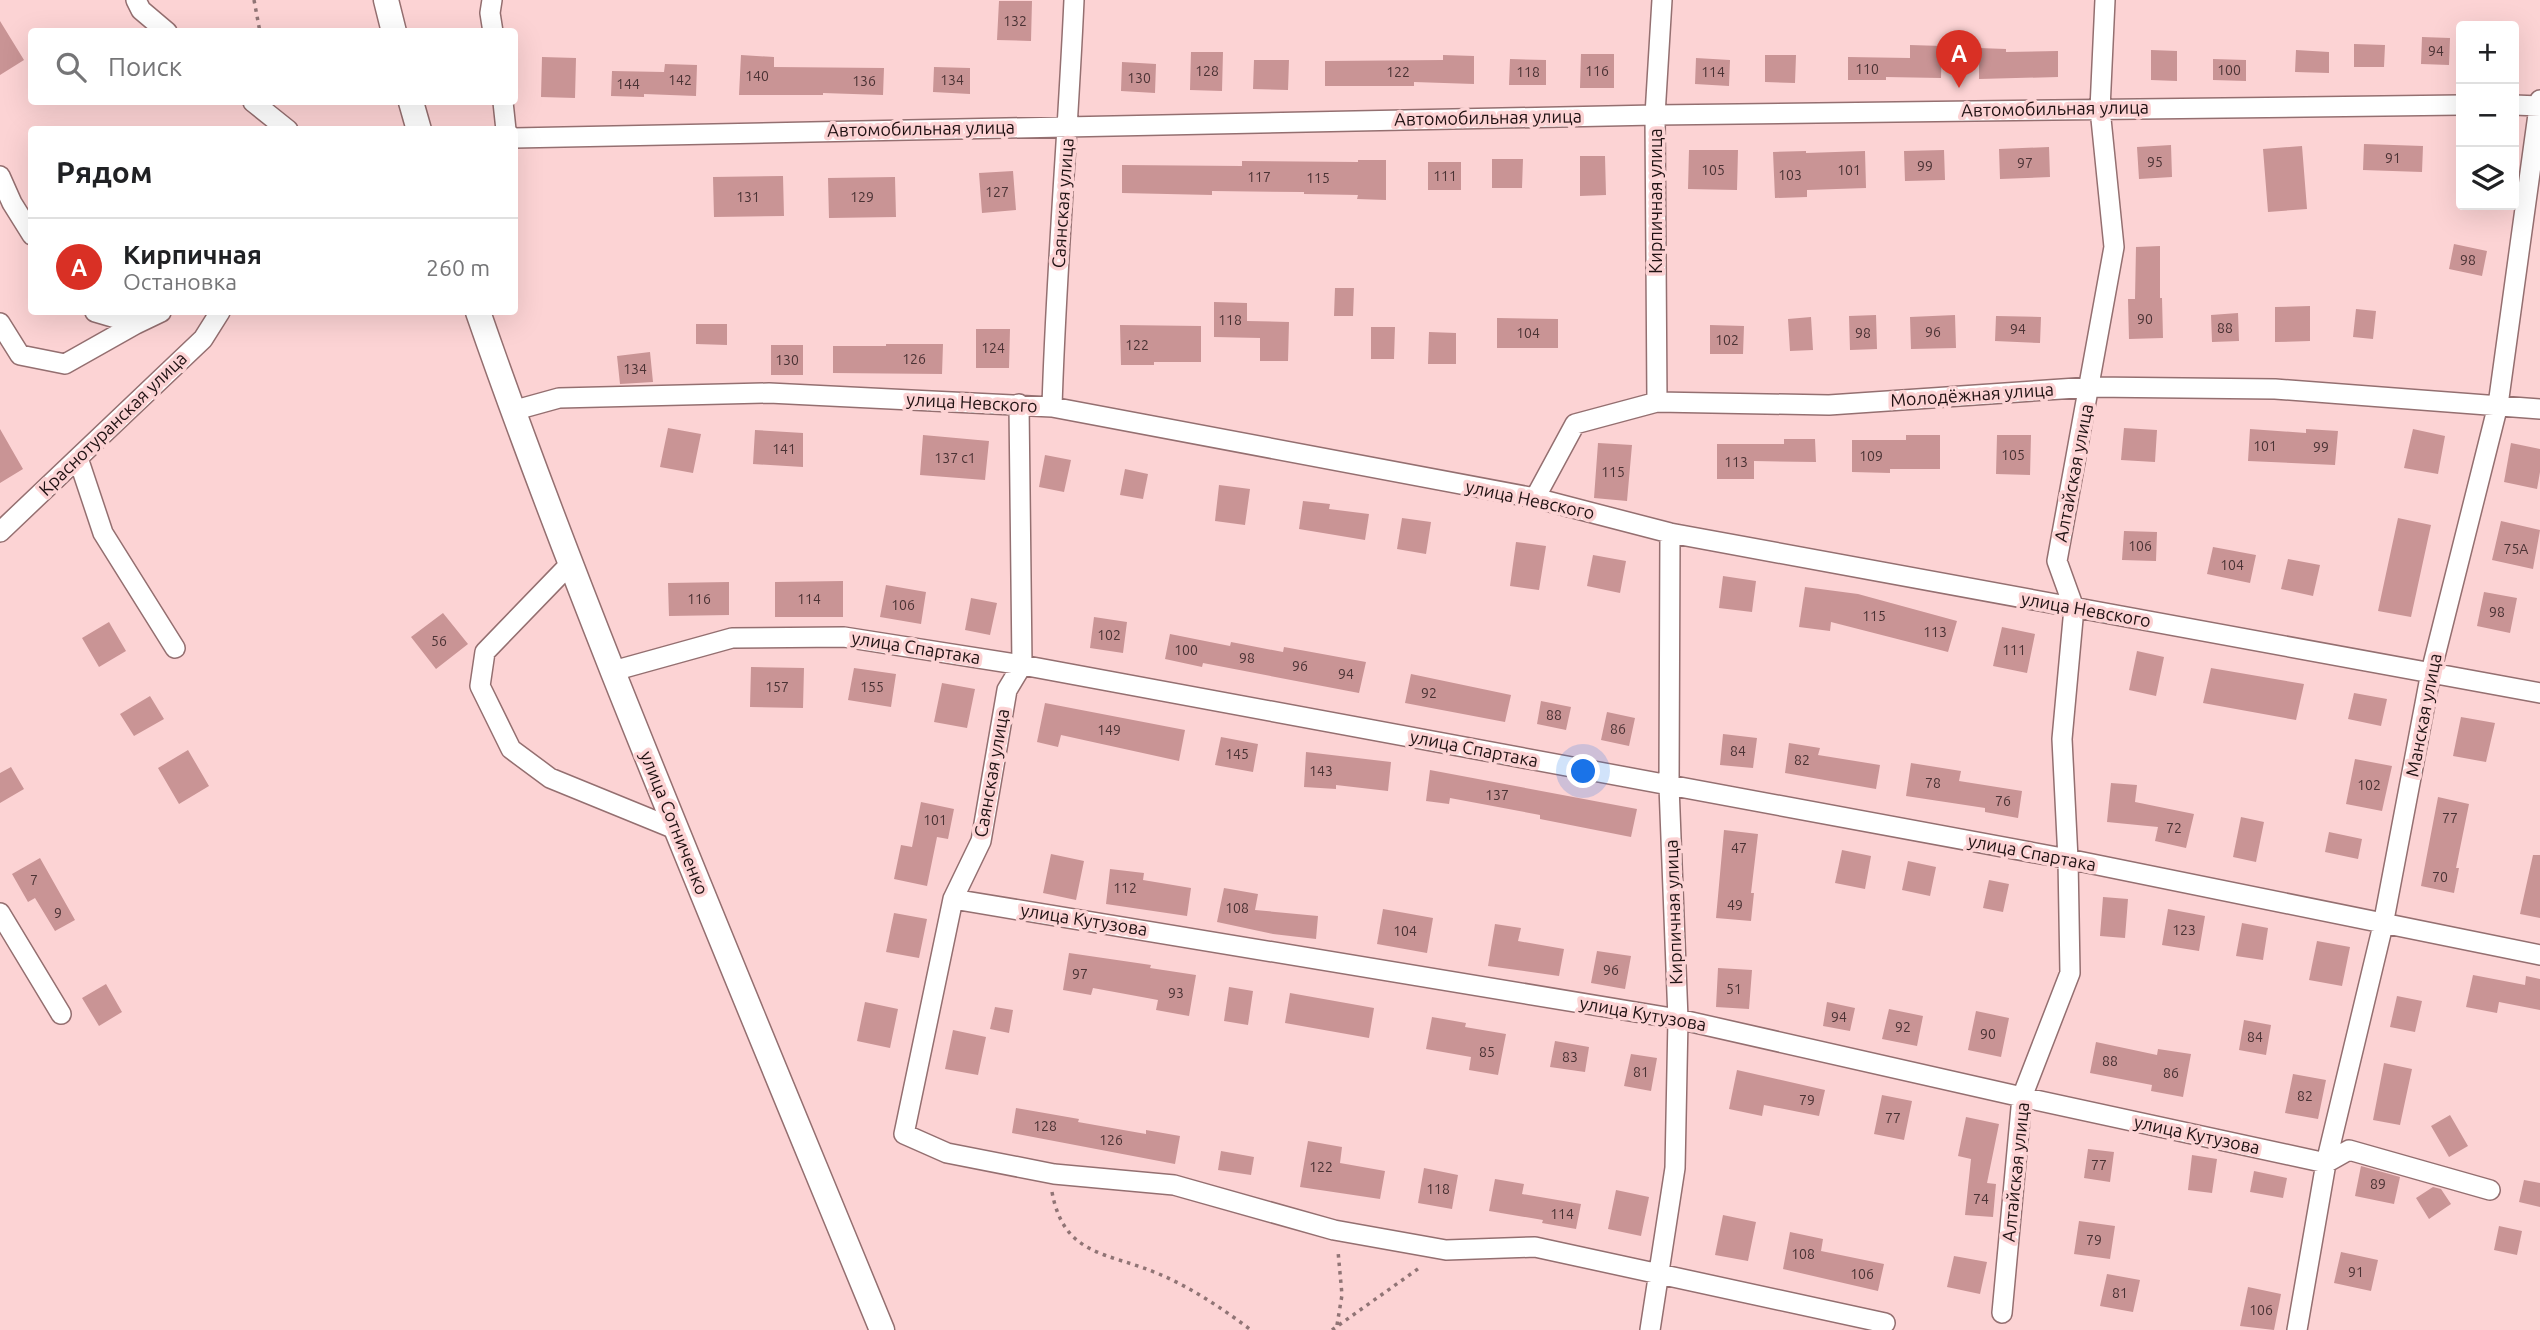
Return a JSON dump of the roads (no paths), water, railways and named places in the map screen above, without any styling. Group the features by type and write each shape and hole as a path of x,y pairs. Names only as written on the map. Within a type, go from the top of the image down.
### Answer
{"main road":[{"path":"386,0 393,28"},
{"path":"412,105 418,126"},
{"name":"улица Сотниченко","path":"479,315 570,564 675,830 882,1330"}],"street":[{"path":"136,0 141,10 162,28"},
{"path":"492,0 493,28"},
{"name":"Саянская улица","path":"1052,407 1074,0"},
{"name":"Кирпичная улица","path":"1657,402 1655,115 1662,0"},
{"name":"Алтайская улица","path":"2003,1313 2022,1097 2070,973 2062,739 2074,608 2057,561 2115,247 2100,109 2105,0"},
{"name":"Манская улица","path":"2297,1330 2326,1163 2383,925 2431,672 2498,405 2540,100"},
{"name":"Автомобильная улица","path":"518,138 1655,115 2456,104"},
{"path":"257,105 283,126"},
{"path":"503,105 506,126"},
{"path":"2519,105 2540,106"},
{"path":"0,176 6,200 28,230"},
{"path":"105,315 136,324"},
{"path":"0,323 20,355 65,364 155,315"},
{"name":"Краснотуранская улица","path":"0,532 203,339 218,315"},
{"name":"Молодёжная улица","path":"1535,498 1576,424 1657,402 1829,405 2091,387 2275,389 2540,409"},
{"name":"улица Невского","path":"512,411 559,398 769,393 1052,407 1535,498 1670,533 2540,693"},
{"name":"Саянская улица","path":"1019,404 1022,665 1007,690 981,841 953,899 904,1134 947,1153 1054,1174 1174,1185 1334,1230 1446,1250 1535,1247 1657,1273"},
{"path":"78,458 103,533 175,648"},
{"name":"Кирпичная улица","path":"1650,1330 1675,1168 1678,1019 1670,786 1670,533"},
{"path":"570,564 485,652 480,686 511,749 550,778 675,830"},
{"name":"улица Спартака","path":"613,671 732,638 844,636 1022,665 2068,859 2540,955"},
{"name":"улица Кутузова","path":"953,899 1678,1019 2326,1163"},
{"path":"0,913 61,1014"},
{"path":"2326,1163 2349,1150 2490,1190"},
{"path":"1657,1273 1885,1323"}],"place":[{"name":"Кирпичная","path":"1959,88"}]}
